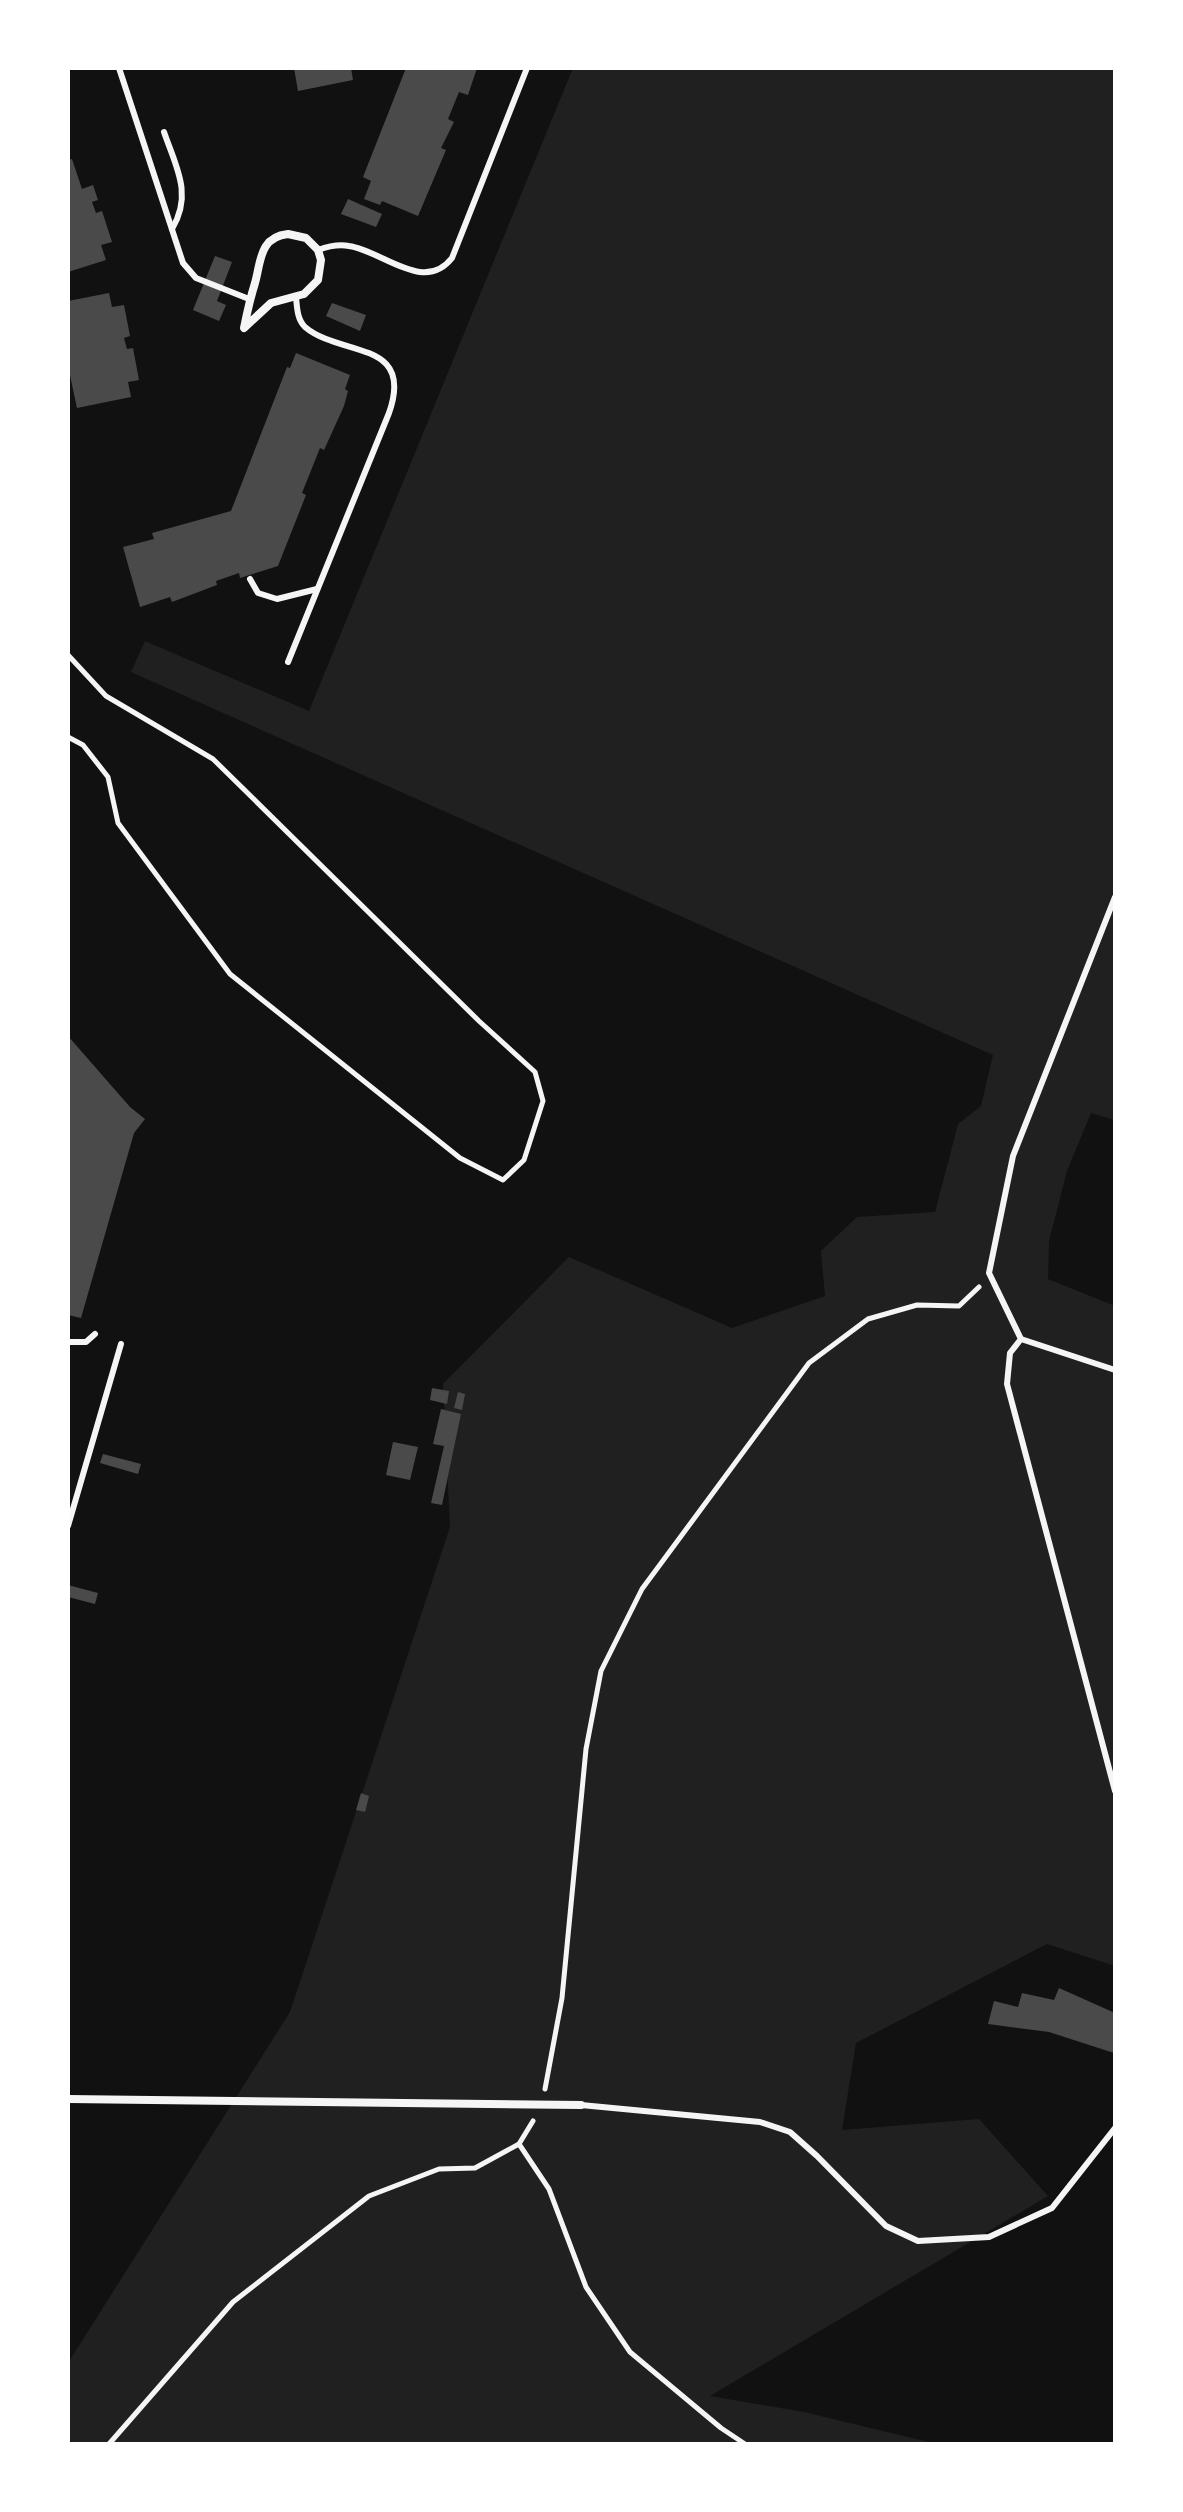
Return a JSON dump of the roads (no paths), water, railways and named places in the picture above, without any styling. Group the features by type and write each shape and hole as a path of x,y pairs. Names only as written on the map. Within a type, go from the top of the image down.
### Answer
{"street":[{"path":"280,235 306,238 318,250 321,260 318,280 312,289 296,297 271,303 244,328 262,251 273,238 280,235"},
{"path":"68,2099 581,2105"}],"lane":[{"path":"119,68 183,263 192,274 249,299"},
{"path":"318,250 335,245 352,246 421,273 443,269 452,258 527,68"},
{"path":"164,132 183,190 182,208 172,229"},
{"path":"288,662 389,413 395,388 392,374 377,357 306,327 298,315 296,297"},
{"path":"250,579 258,593 272,598 317,589"},
{"path":"1115,897 1013,1156 989,1273 1021,1339 1115,1370"},
{"path":"68,1342 80,1344 95,1334"},
{"path":"1021,1339 1010,1353 1007,1384 1115,1791"},
{"path":"68,1526 121,1344"},
{"path":"581,2105 760,2122 790,2132 886,2226 918,2241 989,2237 1052,2208 1115,2128"}]}
